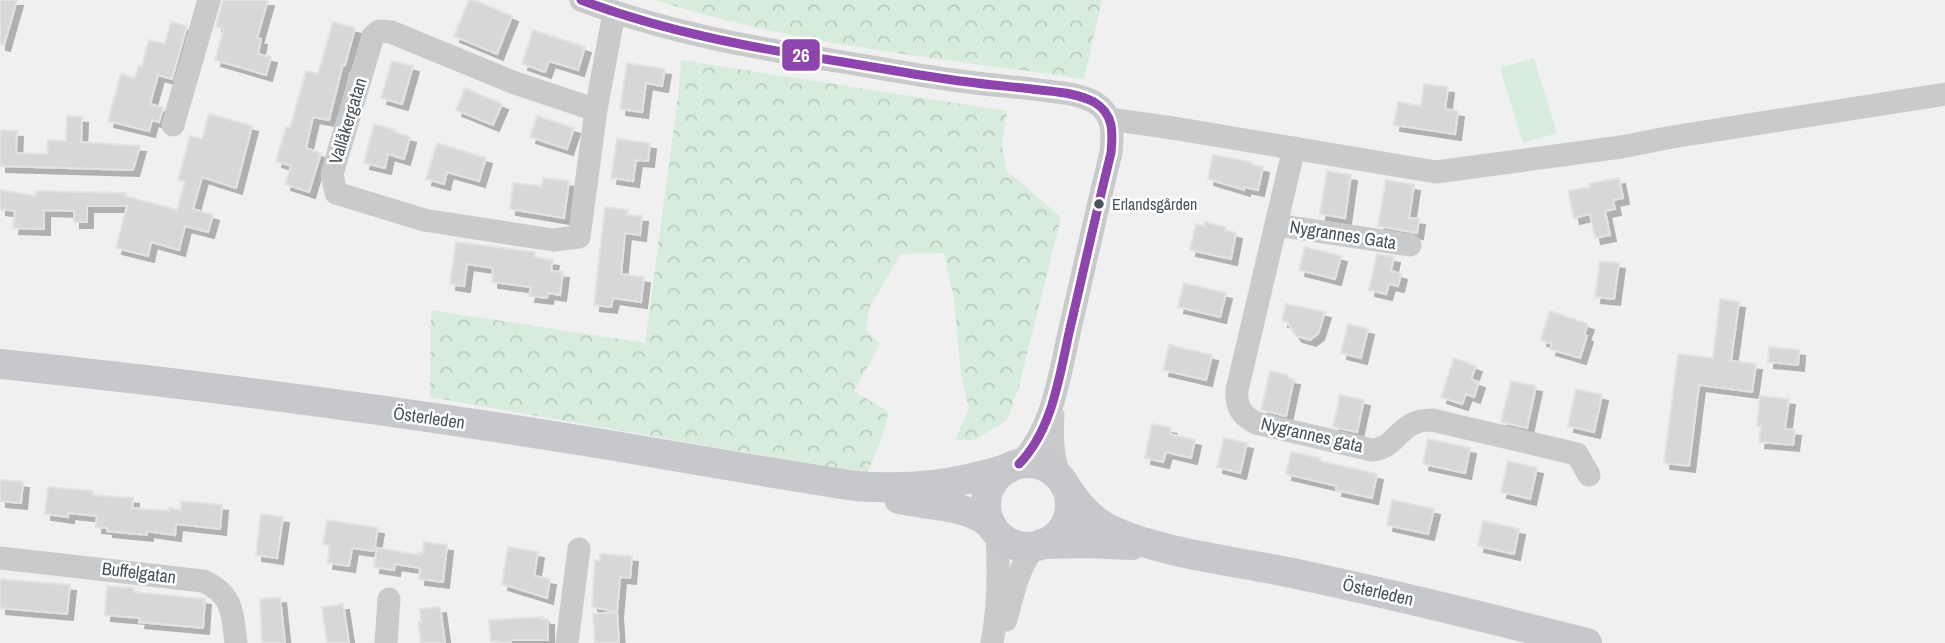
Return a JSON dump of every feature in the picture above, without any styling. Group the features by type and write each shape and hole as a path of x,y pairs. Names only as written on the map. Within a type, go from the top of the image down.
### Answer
{"main road":[{"name":"Österleden","path":"0,364 441,419 855,486 931,486 1033,464 1046,467 1083,511 1100,524 1130,537 1167,548 1350,586 1587,643"},
{"path":"995,530 987,512 989,489 997,477 1014,466"},
{"path":"1038,545 1057,535 1068,518 1069,502 1063,484"},
{"name":"Österleden","path":"855,486 909,501 964,510 985,519 1006,541 1017,545 1087,543 1167,548"}],"street":[{"path":"173,125 209,0"},
{"path":"580,0 614,13 683,32 782,52 952,80 1069,93 1093,102 1105,110 1111,120 1113,132 1111,153 1054,396 1039,438 1031,452 1014,466"},
{"name":"Vallåkergatan","path":"596,110 515,83 391,32 379,31 373,36 332,174 336,193 424,220 553,240 579,237 596,110 614,13"},
{"path":"1111,120 1436,172 1621,147 1945,94"},
{"name":"Nygrannes gata","path":"1294,148 1237,390 1239,408 1244,416 1256,423 1372,450 1388,446 1415,422 1432,421 1577,454 1589,475"},
{"name":"Nygrannes Gata","path":"1276,225 1410,245"},
{"path":"1054,396 1052,446 1063,484"},
{"path":"992,643 1000,571 995,530"},
{"path":"1000,643 1018,574 1026,558 1038,545"},
{"path":"567,643 579,549"},
{"name":"Buffelgatan","path":"0,558 203,581 216,587 232,608 236,643"},
{"path":"386,643 389,599"}],"green space":[{"path":"655,0 1102,0 1084,79 814,39 707,15"},
{"path":"1534,58 1557,133 1523,143 1500,68"},
{"path":"681,60 1007,111 1002,144 1006,170 1061,217 1018,390 1007,420 975,440 955,440 969,409 961,373 954,299 944,253 901,254 870,306 866,330 880,344 854,391 888,412 886,426 867,474 430,397 431,310 645,343"}],"building":[{"path":"0,0 17,0 4,45 0,44"},
{"path":"223,0 268,0 257,38 261,39 258,54 271,57 266,75 215,60 224,29 216,26"},
{"path":"469,0 512,16 497,54 454,36"},
{"path":"171,22 187,26 172,79 158,75 150,104 163,108 159,122 152,120 149,131 108,121 121,74 135,78 139,66 142,66 149,40 165,44"},
{"path":"333,22 355,28 329,120 313,117 306,148 321,153 309,192 285,184 291,166 276,161 286,127 290,128 306,71 318,74"},
{"path":"533,30 585,47 578,70 549,61 545,72 522,64"},
{"path":"392,61 413,66 402,104 381,98"},
{"path":"627,63 665,69 662,86 646,83 642,112 620,109"},
{"path":"1424,84 1448,87 1445,109 1458,111 1455,134 1394,125 1398,102 1421,106"},
{"path":"465,88 502,104 493,125 456,110"},
{"path":"209,114 252,126 236,188 202,177 193,209 213,215 208,232 185,226 179,250 151,242 148,256 116,248 127,206 87,206 87,222 74,222 74,211 44,210 44,229 13,228 15,211 0,209 0,190 36,196 36,191 126,193 125,196 177,210 185,182 178,180 190,136 202,139"},
{"path":"67,116 82,117 81,142 140,146 133,170 0,166 0,130 17,131 16,153 47,154 48,140 66,141"},
{"path":"537,116 574,128 567,149 530,137"},
{"path":"374,124 410,137 404,159 388,154 385,168 364,163"},
{"path":"617,139 650,143 648,161 636,160 633,181 611,178"},
{"path":"437,143 486,158 479,181 447,172 444,184 426,179"},
{"path":"1213,155 1263,167 1258,190 1244,187 1244,190 1208,179"},
{"path":"1327,171 1351,175 1345,218 1320,214"},
{"path":"543,178 569,181 564,218 510,209 513,183 542,186"},
{"path":"1619,178 1623,198 1613,200 1615,209 1605,211 1610,235 1595,238 1590,214 1574,218 1568,191"},
{"path":"1386,180 1414,185 1409,218 1419,219 1417,233 1378,226"},
{"path":"605,207 628,210 627,215 642,216 640,235 625,233 621,274 644,277 641,302 613,298 611,307 594,305"},
{"path":"1205,222 1236,233 1231,259 1190,250 1196,224 1204,226"},
{"path":"456,242 535,252 534,257 553,260 551,271 563,272 560,295 548,293 547,298 529,296 531,287 492,282 493,268 467,264 464,286 450,284"},
{"path":"1305,247 1341,256 1335,279 1299,270"},
{"path":"1377,254 1394,257 1391,271 1401,274 1398,286 1389,284 1386,294 1369,290"},
{"path":"1600,261 1619,263 1614,299 1595,297"},
{"path":"1184,283 1226,293 1220,317 1178,307"},
{"path":"1720,299 1739,302 1731,361 1756,364 1752,392 1699,385 1689,466 1664,463 1678,354 1713,358"},
{"path":"1286,304 1325,312 1318,334 1310,340 1296,336 1287,322 1282,321"},
{"path":"1550,311 1588,324 1580,358 1550,349 1552,344 1541,340"},
{"path":"1348,324 1368,329 1361,358 1341,353"},
{"path":"1169,345 1212,355 1206,380 1163,370"},
{"path":"1769,347 1799,350 1798,365 1768,362"},
{"path":"1454,358 1476,366 1471,379 1479,382 1474,397 1466,394 1462,404 1441,397"},
{"path":"1270,371 1294,379 1286,416 1261,410"},
{"path":"1511,381 1536,386 1527,428 1501,422"},
{"path":"1576,389 1602,395 1594,432 1568,426"},
{"path":"1340,395 1364,400 1357,432 1333,427"},
{"path":"1760,396 1789,399 1785,429 1795,430 1793,445 1759,442 1761,426 1757,426"},
{"path":"1152,424 1171,428 1170,434 1195,440 1191,458 1166,452 1163,462 1145,458"},
{"path":"1224,438 1247,443 1240,473 1217,467"},
{"path":"1428,439 1470,448 1465,473 1423,464"},
{"path":"1291,452 1377,474 1372,498 1336,490 1337,486 1286,474"},
{"path":"1508,461 1537,468 1530,499 1501,492"},
{"path":"0,480 23,482 21,503 0,501"},
{"path":"48,487 93,491 93,495 133,498 132,508 181,510 181,501 222,505 220,529 176,524 175,535 147,531 147,535 107,531 107,528 96,527 97,516 68,513 68,517 45,514"},
{"path":"1392,500 1434,509 1428,534 1387,525"},
{"path":"261,514 283,517 277,558 256,555"},
{"path":"327,520 378,528 374,551 352,548 349,566 327,563 330,546 323,544"},
{"path":"1483,521 1519,529 1514,554 1478,546"},
{"path":"424,542 447,545 443,582 419,579 420,568 395,564 394,570 374,567 377,548 420,555 420,552 423,553"},
{"path":"508,547 538,552 534,576 550,579 547,598 502,584"},
{"path":"600,554 632,556 630,578 620,577 617,612 593,607 592,604 595,560 600,561"},
{"path":"0,579 70,585 67,614 0,608"},
{"path":"107,586 134,588 134,592 205,599 203,628 139,622 140,618 105,615"},
{"path":"280,597 285,643 262,643 260,599"},
{"path":"343,604 349,643 327,643 322,607"},
{"path":"440,607 445,643 421,643 418,622 421,622 420,609"},
{"path":"617,612 619,643 595,643 593,614"},
{"path":"543,617 542,619 548,619 548,640 511,640 511,643 491,641 489,620"}],"transit line":[{"name":"26","path":"581,0 677,30 743,45 939,78 1063,93 1079,96 1101,107 1111,124 1111,153 1054,396 1041,433 1019,464"}],"place":[{"name":"Erlandsgården","path":"1099,204"}]}
